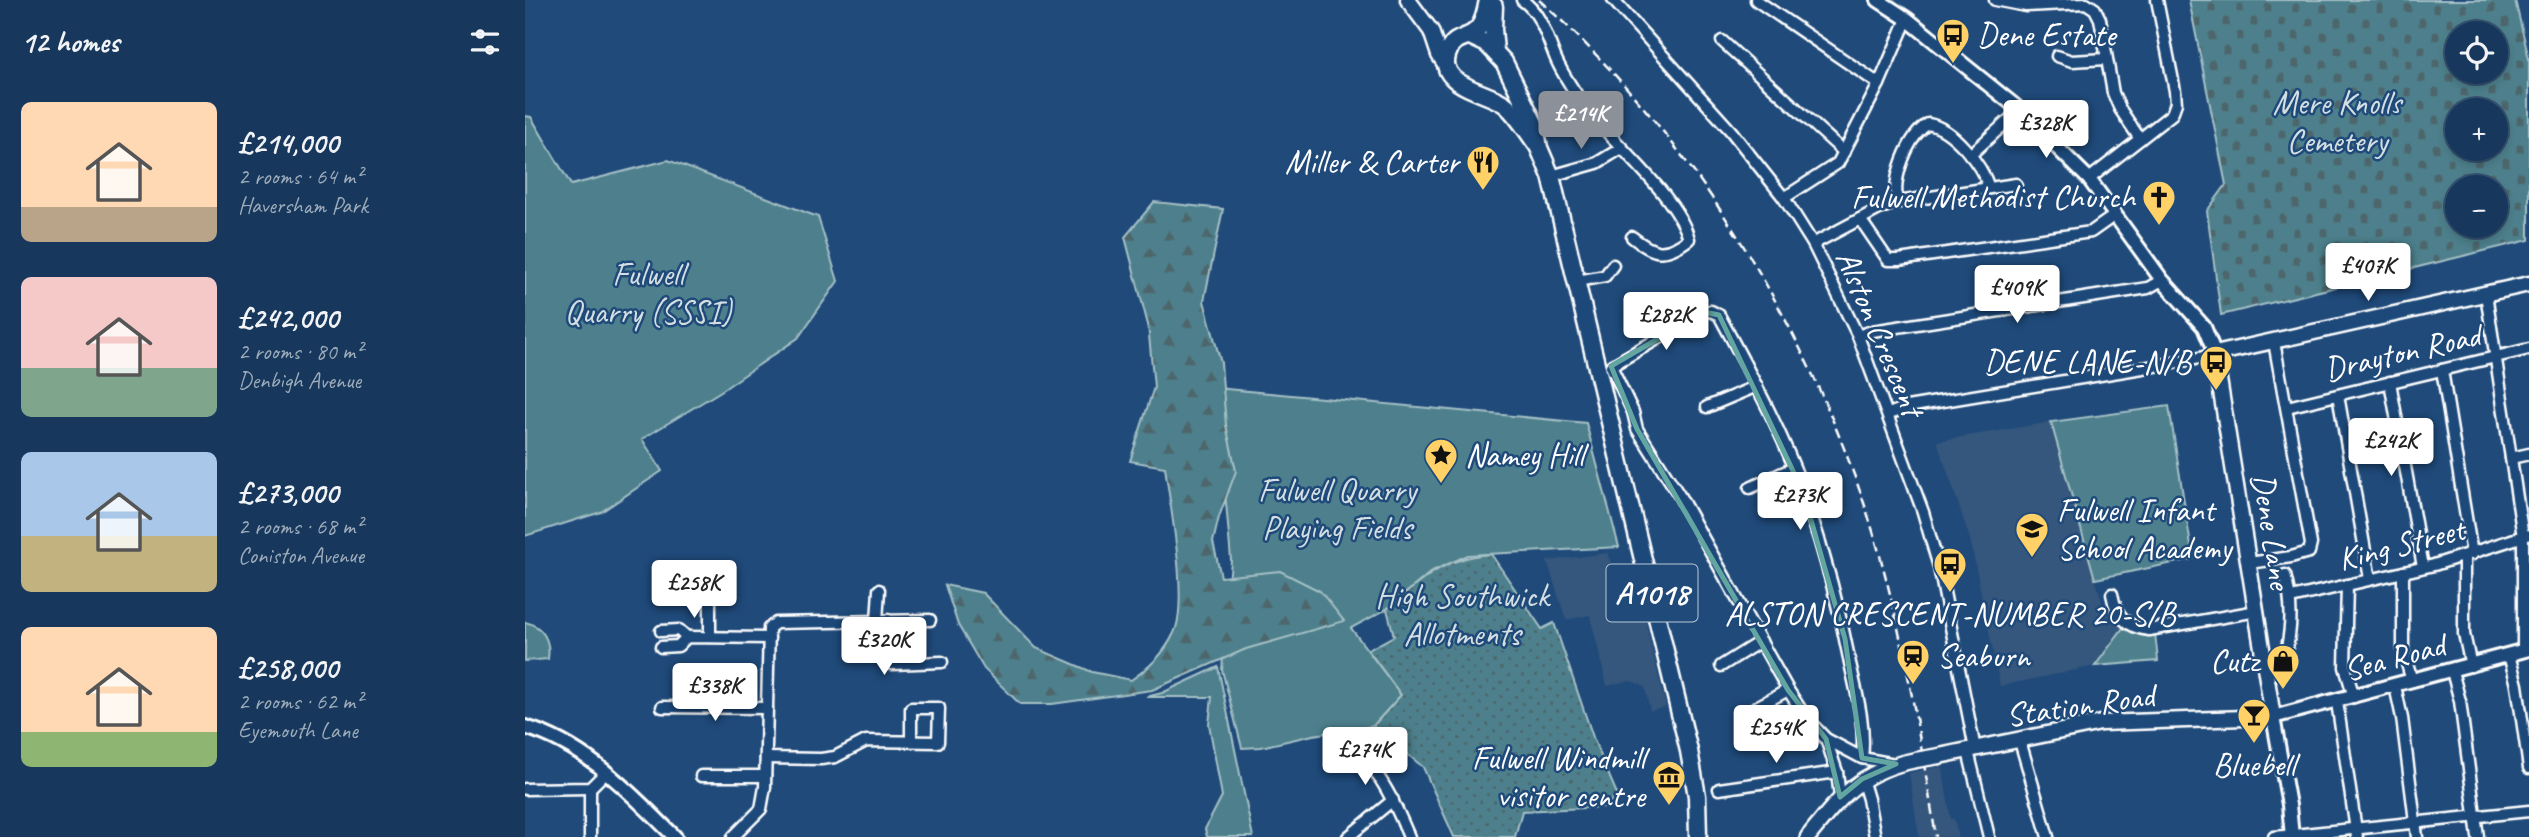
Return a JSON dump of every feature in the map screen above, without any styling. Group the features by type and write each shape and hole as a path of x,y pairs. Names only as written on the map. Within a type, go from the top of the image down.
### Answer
{"highway":[{"path":"1463,38 1482,40 1506,66 1505,76 1496,89 1474,92 1462,86 1448,68 1448,54 1463,38 1483,22 1488,0"},
{"path":"1494,0 1495,51"},
{"name":"A1018","path":"1506,66 1535,125 1539,148 1551,176 1577,281 1604,365 1606,398 1689,751 1697,796 1698,837"},
{"name":"A1018","path":"1481,93 1507,106 1539,148"}],"main road":[{"path":"1408,0 1431,31 1439,55 1448,68"},
{"path":"1431,31 1463,38"},
{"path":"2215,354 2529,284"},
{"name":"Dene Lane","path":"2215,354 2273,717"},
{"name":"Station Road","path":"1808,837 1840,797 1862,779 1896,764 2101,723 2273,717"}],"street":[{"path":"1522,0 1538,16 1557,60 1580,100 1620,149 1661,191 1686,229 1689,239 1680,246 1649,256 1632,237"},
{"name":"Alston Crescent","path":"1613,0 1731,131 1784,198 1813,244 1858,336 1889,414 1939,567 1989,837"},
{"path":"1756,0 1879,84"},
{"path":"1878,0 1907,19 2020,110 2089,179 2162,280 2204,327 2215,354 1907,407 1889,414"},
{"path":"1995,0 2026,6 2086,3 2095,9 2100,19 2113,93 2140,139"},
{"path":"2089,179 2172,114 2176,103 2157,0"},
{"path":"1784,198 1838,163 1879,84 1907,19"},
{"path":"1722,41 1844,152"},
{"path":"2057,56 2072,61 2106,59"},
{"path":"1971,155 2020,110"},
{"path":"1898,202 1894,190 1896,179 1916,134 1928,124 1943,129 1971,155 1985,173 1989,188"},
{"path":"1551,176 1597,163 1620,149"},
{"path":"1813,244 1898,202 2016,184"},
{"path":"1860,219 1888,260 1899,260 2091,232 2115,215"},
{"path":"1577,281 1606,280 1613,265"},
{"path":"1858,336 1873,331 2148,288 2162,280"},
{"path":"2486,294 2511,458 2526,535 2526,649"},
{"path":"1862,758 1864,732 1845,639 1816,532 1793,468 1757,386 1719,315 1711,311 1704,312 1604,365 1627,396 1637,429 1679,495 1807,719 1826,739 1862,758 1896,764"},
{"path":"2249,563 2309,552 2311,544 2274,342"},
{"name":"Drayton Road","path":"2287,407 2529,349"},
{"path":"2442,370 2468,556 2464,634 2471,666"},
{"path":"2390,382 2423,567"},
{"path":"1707,407 1757,386"},
{"path":"2338,395 2370,579"},
{"path":"1606,398 1627,396"},
{"path":"2511,458 2529,454"},
{"path":"1751,488 1793,468"},
{"name":"King Street","path":"2291,598 2468,556 2526,535"},
{"path":"2403,572 2403,650 2412,681"},
{"name":"Dene Lane","path":"2280,675 2290,637 2291,598 2285,575"},
{"path":"2347,584 2345,667 2354,697"},
{"path":"879,590 892,664 942,662"},
{"path":"2112,594 2117,613 2127,624 2149,630 2257,611"},
{"path":"710,602 710,637"},
{"path":"733,837 761,809 766,758 769,628 776,623 930,620"},
{"path":"661,631 679,630 687,637 769,638"},
{"path":"661,647 678,646 687,637"},
{"path":"1721,666 1761,641"},
{"name":"Sea Road","path":"2273,717 2471,666 2526,649"},
{"path":"2509,655 2517,685 2529,768"},
{"path":"2452,671 2460,701 2478,837"},
{"path":"2395,686 2417,837"},
{"path":"1751,710 1789,690"},
{"path":"2337,702 2357,833"},
{"path":"662,707 767,708"},
{"path":"766,758 835,757 866,741 938,742 939,708 911,708 911,741"},
{"path":"2273,717 2290,805 2292,836"},
{"path":"525,727 578,750 606,772 675,837"},
{"path":"1826,739 1837,772 1840,797"},
{"path":"2020,741 2048,837"},
{"path":"1340,764 1349,757 1362,759 1393,800 1409,837"},
{"path":"525,789 590,788 606,772"},
{"path":"1719,789 1837,772"},
{"path":"701,776 765,776"},
{"path":"1862,779 1875,837"},
{"path":"590,788 590,837"},
{"path":"1348,837 1393,800"},
{"path":"2274,837 2357,833 2416,822 2529,811"}],"highlighted area":[{"path":"1704,312 1719,315 1803,492 1845,639 1862,758 1896,764 1862,779 1840,797 1826,739 1788,690 1637,429 1611,366"}],"shaded area":[{"name":"Fulwell Infant School Academy","path":"2051,422 2104,609 2123,628 2095,666 2000,686 1970,539 1937,441"},
{"path":"1608,553 1612,568 1632,566 1666,707 1650,711 1645,688 1640,684 1629,681 1607,686 1590,615 1566,620 1547,561"},
{"path":"1942,766 1951,819 1954,818 1958,837 1919,837 1909,773"}],"green space":[{"name":"Mere Knolls Cemetery","path":"2189,0 2515,0 2529,59 2529,240 2221,315 2207,211 2226,185"},
{"name":"Fulwell Quarry (SSSI)","path":"525,116 531,117 571,185 668,160 818,217 838,281 798,338 721,391 642,439 662,471 601,512 525,536"},
{"path":"1154,202 1223,209 1204,301 1221,363 1226,425 1236,471 1213,542 1221,577 1280,571 1320,591 1344,621 1246,649 1152,690 1052,704 1020,704 984,669 958,625 945,585 983,593 1036,648 1092,672 1131,680 1161,654 1174,633 1178,619 1180,599 1177,553 1165,467 1130,461 1154,387 1148,325 1125,237"},
{"name":"Fulwell Quarry Playing Fields","path":"1216,388 1586,423 1619,547 1468,555 1432,571 1387,609 1351,628 1401,695 1373,726 1313,735 1261,747 1242,748 1222,670 1231,560"},
{"path":"2169,406 2193,559 2095,579 2051,422"},
{"name":"High Southwick Allotments","path":"1491,554 1542,629 1554,623 1594,740 1617,794 1606,807 1522,811 1515,837 1454,837 1423,767 1373,726 1401,695 1368,650 1394,636 1387,609 1423,580 1459,560"},
{"path":"525,622 537,627 544,635 548,646 548,659 525,661"},
{"path":"2123,628 2137,633 2155,633 2158,661 2095,666"},
{"path":"1218,667 1253,837 1207,837 1205,829 1222,796 1209,724 1212,697 1146,697 1162,693"}],"railway":[{"path":"1539,0 1594,52 1645,109 1692,169 1735,232 1774,298 1808,366 1839,435 1877,546 1907,670 1936,837"}],"place":[{"name":"Dene Estate","path":"1953,65"},
{"name":"Miller & Carter","path":"1483,192"},
{"name":"Fulwell Methodist Church","path":"2159,227"},
{"name":"DENE LANE-N/B","path":"2216,392"},
{"name":"Namey Hill","path":"1441,485"},
{"name":"Fulwell Infant School Academy","path":"2032,559"},
{"name":"ALSTON CRESCENT-NUMBER 20-S/B","path":"1950,594"},
{"name":"Seaburn","path":"1913,686"},
{"name":"Cutz","path":"2283,691"},
{"name":"Bluebell","path":"2254,745"},
{"name":"Fulwell Windmill visitor centre","path":"1669,807"}]}
